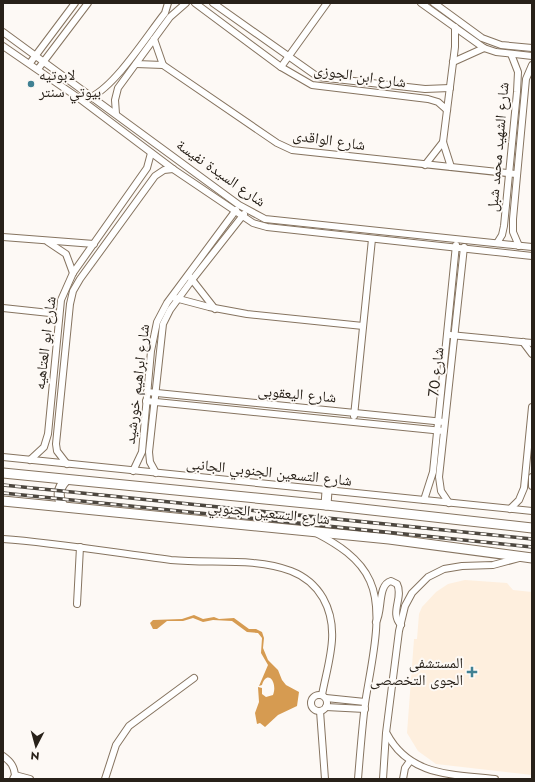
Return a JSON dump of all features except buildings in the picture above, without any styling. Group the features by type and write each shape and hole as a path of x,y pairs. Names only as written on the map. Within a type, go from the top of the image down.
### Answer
{"highway":[{"name":"شارع التسعين الجنوبي","path":"3,473 326,505 532,528"},
{"path":"63,506 58,495 59,489 66,480"},
{"path":"326,505 327,491"},
{"name":"شارع التسعين الجنوبي","path":"3,501 389,539 528,557"}],"street":[{"path":"67,3 67,14"},
{"path":"30,63 75,3"},
{"path":"38,69 88,3"},
{"path":"91,97 104,90 116,77 165,13 168,3"},
{"path":"116,114 116,92 122,82 170,17 186,3"},
{"name":"شارع ابن الجوزى","path":"195,3 281,67 304,81 318,86 428,99 438,102 447,110"},
{"name":"شارع ابن الجوزى","path":"213,3 310,73 325,79 424,89 450,88"},
{"path":"281,67 327,3"},
{"path":"421,3 484,48 496,52 532,56"},
{"path":"434,3 482,38 498,44 532,48"},
{"path":"165,13 170,17"},
{"path":"451,167 443,142 453,62 455,27"},
{"name":"شارع السيدة نفيسة","path":"3,32 247,210 272,220 532,247"},
{"path":"136,64 163,64 154,39"},
{"path":"496,52 498,44"},
{"name":"شارع السيدة نفيسة","path":"3,46 30,63 173,169 234,212 253,223 267,227 532,256"},
{"path":"453,62 484,48"},
{"name":"شارع الشهيد محمد شبل","path":"497,243 503,231 518,79 516,64 511,54"},
{"name":"شارع الواقدى","path":"163,64 277,143 288,149 303,152 516,174"},
{"name":"شارع الشهيد محمد شبل","path":"520,246 513,232 516,174 526,79 532,64"},
{"path":"116,77 122,82"},
{"path":"425,164 443,142"},
{"name":"شارع ابو العتاهيه","path":"30,460 44,446 48,434 59,314 63,295 73,274 148,168 151,153"},
{"name":"شارع ابو العتاهيه","path":"67,464 57,451 56,444 65,342 74,291 80,279 155,176 164,170 173,169"},
{"name":"شارع ابراهيم خورشيد","path":"156,473 149,457 163,324 190,278 239,205"},
{"name":"شارع ابراهيم خورشيد","path":"133,471 142,452 151,351 157,322 172,296 190,278 247,210"},
{"path":"3,237 94,244"},
{"path":"353,421 372,239"},
{"name":"شارع 70","path":"424,500 433,472 440,431 450,335 456,240"},
{"path":"47,241 66,254 73,274"},
{"name":"شارع 70","path":"450,335 465,241"},
{"path":"190,278 215,309"},
{"path":"172,296 178,300 215,309 247,314 363,326"},
{"path":"5,310 59,314"},
{"path":"157,322 163,324"},
{"path":"450,335 532,344"},
{"path":"523,342 532,354"},
{"name":"شارع اليعقوبى","path":"147,392 441,422"},
{"name":"شارع اليعقوبى","path":"146,401 440,431"},
{"path":"510,509 519,500 524,488 532,407"},
{"name":"شارع 70","path":"440,431 439,484 441,492 449,503"},
{"name":"شارع التسعين الجنوبي الجانبى","path":"3,458 532,511"},
{"path":"532,477 532,486"},
{"path":"313,532 340,548 363,570 373,588 375,599 373,654 364,709 358,779"},
{"path":"3,539 80,547 171,560 258,564 278,567 300,575 312,584 323,598 330,614 333,626 331,657 324,696 326,707"},
{"path":"77,604 80,547"},
{"path":"383,779 386,733 400,625 405,606 412,593 422,581 435,573 453,567 505,564 528,557"},
{"path":"375,624 380,613 383,587 386,583 391,581 399,586 396,616 400,625"},
{"path":"105,779 116,745 129,726 194,678"},
{"path":"364,709 326,707 320,711 312,709 310,702 314,695 365,702"},
{"path":"320,711 325,779"},
{"path":"386,733 394,746 410,761 435,772 496,779"},
{"path":"3,756 12,764 14,777 30,779"},
{"path":"403,779 405,768 410,761"}],"shaded area":[{"name":"المستشفى الجوى التخصصى","path":"465,580 507,583 513,590 532,592 532,775 436,764 418,751 407,733 414,639 417,639 419,614 422,607 436,592 448,584"},
{"path":"194,615 203,619 214,617 219,619 234,618 249,629 256,629 262,632 264,638 263,648 268,660 278,670 286,685 299,692 297,706 278,715 265,727 260,723 257,724 255,713 259,702 258,687 262,688 262,694 266,697 273,695 274,690 273,682 269,678 264,680 262,685 259,686 268,665 261,653 262,638 258,633 247,632 232,621 213,620 203,622 193,618 183,621 167,621 157,629 153,629 150,623 153,620 182,619"}],"railway":[{"path":"3,485 532,539"},
{"path":"3,493 532,547"}],"place":[{"name":"لابوتيه بيوتي سنتر","path":"31,84"},
{"name":"المستشفى الجوى التخصصى","path":"472,672"}]}
